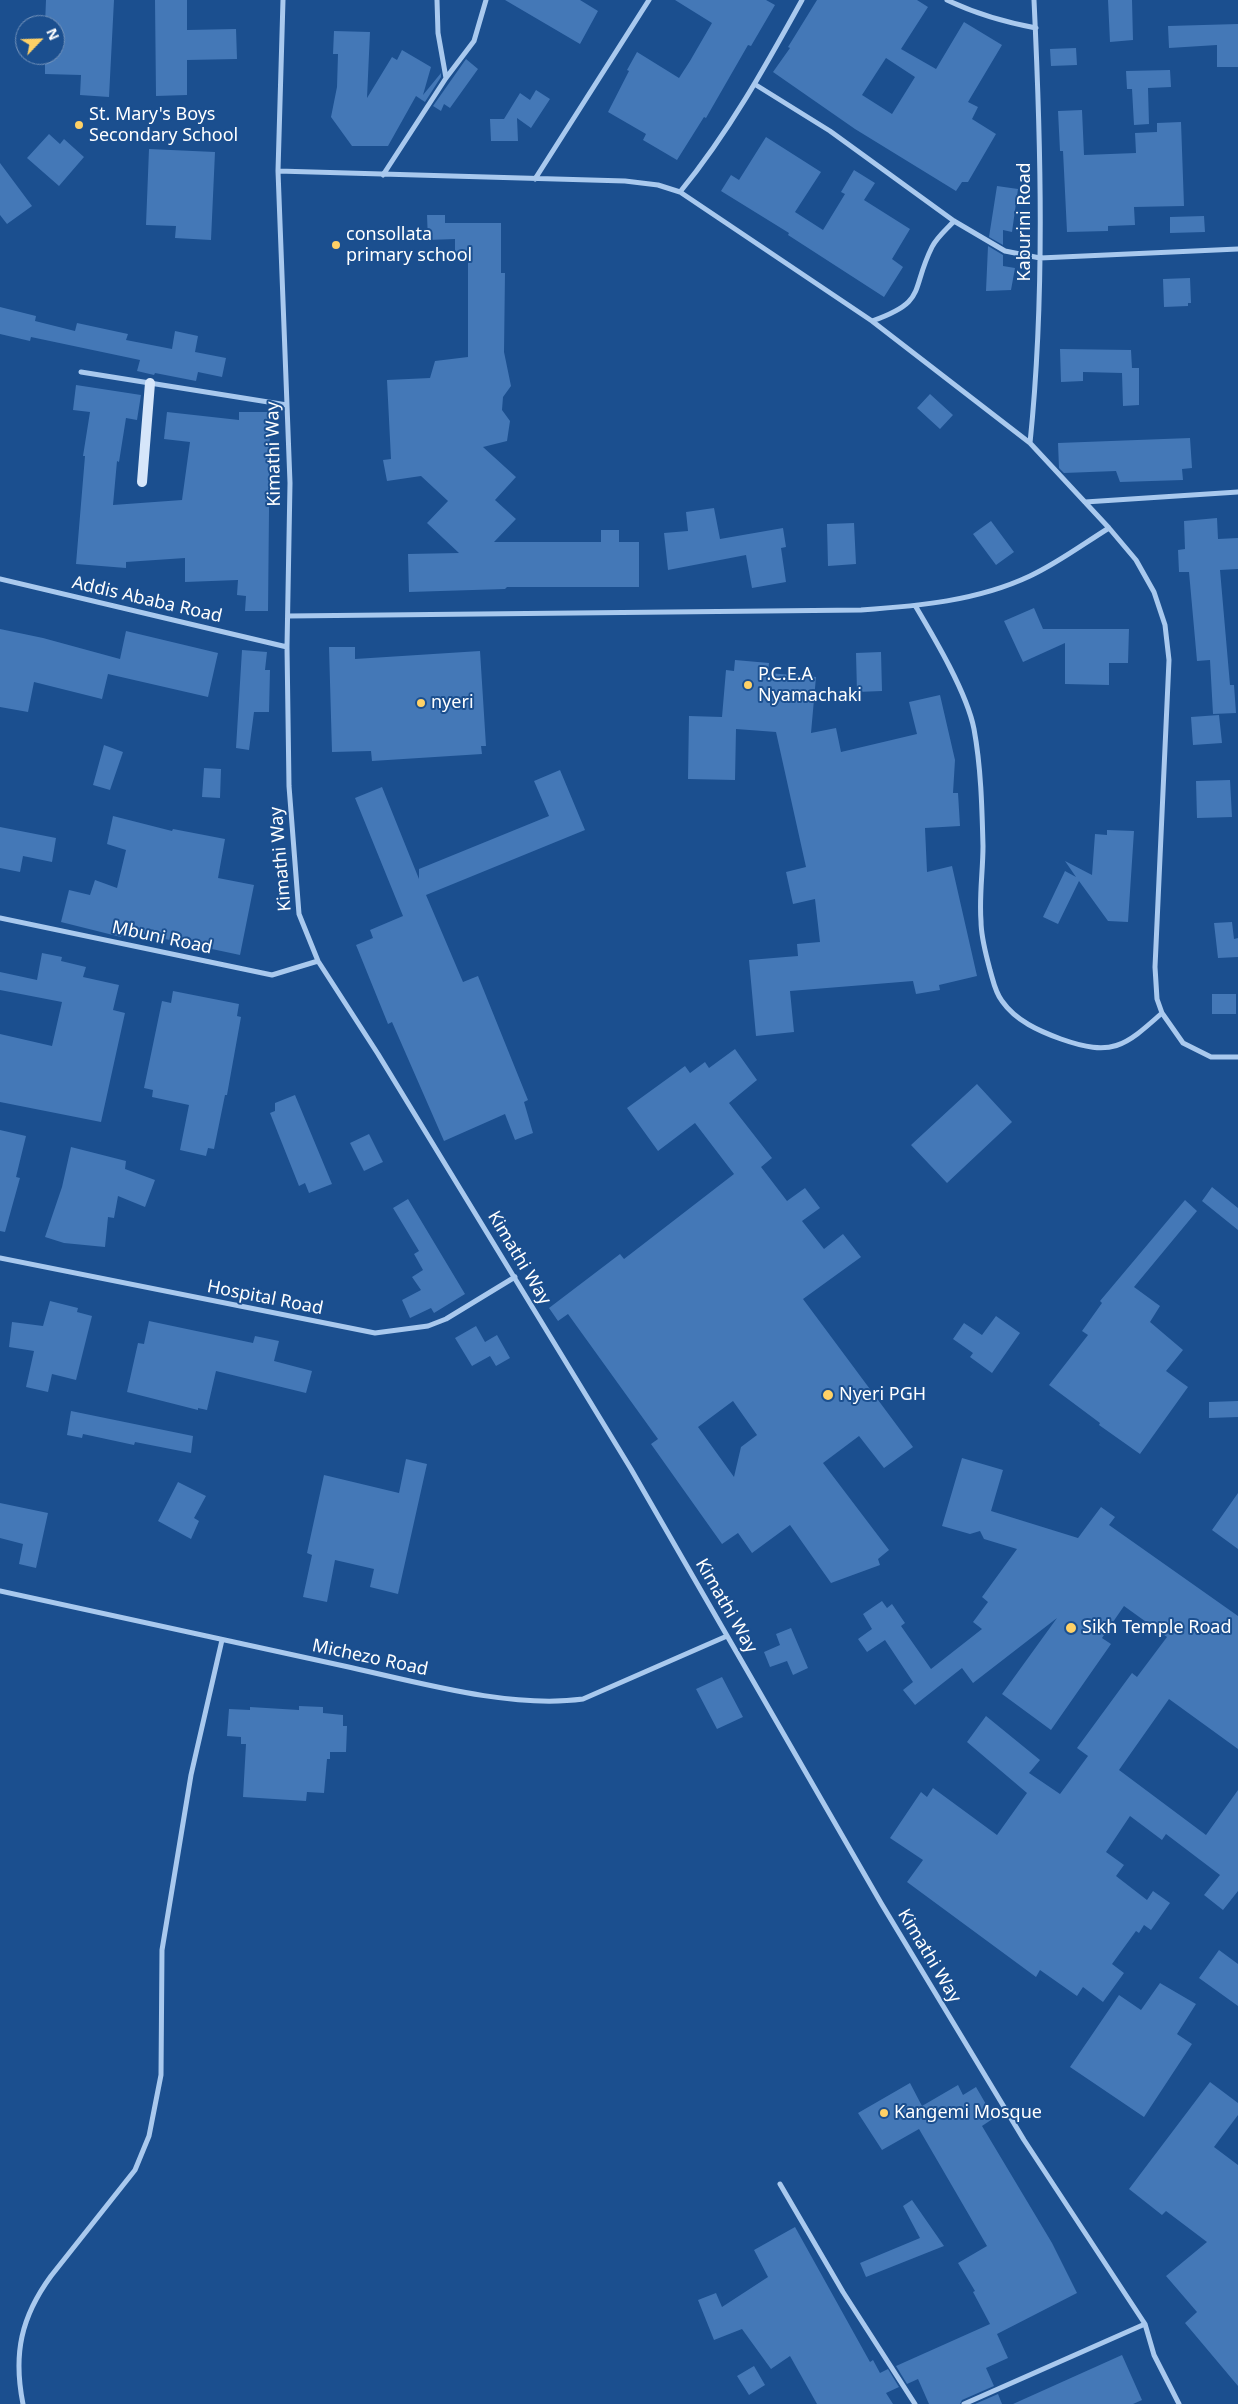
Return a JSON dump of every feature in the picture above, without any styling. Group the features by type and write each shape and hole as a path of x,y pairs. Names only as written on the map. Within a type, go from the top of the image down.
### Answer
{"street":[{"name":"Kimathi Way","path":"283,0 278,170 290,483 287,647 289,786 299,914 318,961 378,1054 631,1469 881,1904 1024,2140 1145,2324 1154,2355 1179,2404"},
{"path":"437,0 438,33 446,78"},
{"path":"382,175 446,78 474,41 486,0"},
{"path":"535,179 649,0"},
{"path":"680,192 706,160 756,85 802,0"},
{"path":"947,0 970,11 1036,28"},
{"name":"Kaburini Road","path":"1030,443 1036,381 1040,258 1034,0"},
{"path":"756,85 830,131 954,220 1006,251 1040,258 1238,249"},
{"path":"278,170 382,175 624,181 658,185 680,192 872,321 1030,443 1136,560 1154,592 1166,626 1169,660 1155,967 1157,999 1162,1013 1183,1043 1211,1057 1238,1057"},
{"path":"872,321 891,314 905,305 914,296 933,245 954,220"},
{"path":"82,372 287,405"},
{"path":"142,482 150,383"},
{"path":"1085,502 1238,492"},
{"path":"288,616 861,610 916,607 992,590 1031,576 1109,528"},
{"name":"Addis Ababa Road","path":"0,579 287,647"},
{"path":"916,607 958,687 973,726 979,760 983,846 980,922 990,970 1001,1001 1023,1021 1046,1033 1084,1047 1103,1049 1121,1045 1136,1036 1162,1013"},
{"name":"Mbuni Road","path":"0,918 272,975 318,961"},
{"name":"Hospital Road","path":"0,1258 375,1333 428,1326 446,1319 515,1277"},
{"name":"Michezo Road","path":"0,1591 451,1690 534,1702 584,1699 728,1636"},
{"path":"23,2404 20,2387 19,2353 25,2320 38,2293 50,2276 135,2170 150,2136 162,2075 162,1950 190,1775 222,1640"},
{"path":"780,2184 843,2292 915,2404"},
{"path":"964,2404 1145,2324"}],"building":[{"path":"46,0 114,0 109,97 80,95 81,75 45,74 45,65 65,65 65,15 45,15"},
{"path":"155,0 187,0 187,30 236,29 237,59 187,60 187,95 156,96"},
{"path":"505,0 580,0 598,11 580,44"},
{"path":"675,0 766,0 775,5 751,46 748,45 706,118 704,117 677,160 643,140 646,134 608,112 637,52 679,78 690,61 712,23"},
{"path":"817,0 917,0 928,7 901,49 936,69 964,22 1002,45 968,102 978,107 972,119 996,134 968,182 962,182 956,191 855,129 773,72 790,48 788,47","holes":["886,58 915,77 892,114 862,95"]},
{"path":"1108,0 1132,0 1133,40 1110,42"},
{"path":"1238,24 1238,67 1217,67 1217,45 1169,48 1168,26"},
{"path":"334,31 370,32 367,98 392,57 397,60 402,50 431,67 423,95 441,73 441,77 425,102 416,96 388,146 352,146 331,117 337,87 338,54 333,54"},
{"path":"1076,48 1077,65 1051,66 1050,49"},
{"path":"466,59 478,69 450,108 444,104 441,111 433,106"},
{"path":"1170,70 1171,87 1148,88 1149,124 1134,125 1132,89 1127,89 1126,71"},
{"path":"536,90 550,99 531,128 517,118 518,141 491,141 490,119 504,119 520,93 530,100"},
{"path":"1082,110 1084,155 1136,153 1135,133 1157,132 1157,123 1181,122 1184,206 1134,207 1135,225 1108,226 1108,231 1067,232 1063,151 1060,151 1058,111"},
{"path":"49,134 60,144 64,139 84,157 59,186 27,158"},
{"path":"766,137 821,172 795,212 823,230 845,194 841,192 854,170 875,183 864,200 910,229 892,259 903,267 884,297 788,235 789,233 721,191 731,175 739,180"},
{"path":"149,149 215,152 211,240 175,238 176,226 146,225"},
{"path":"0,163 32,206 7,224 0,215"},
{"path":"997,186 1018,189 1012,232 1003,230 1003,245 989,237"},
{"path":"427,215 445,215 445,223 501,223 501,273 505,273 504,352 511,386 503,397 502,410 510,421 507,441 483,447 516,477 495,500 516,519 494,542 601,542 601,530 619,530 619,542 639,542 639,587 507,587 505,589 409,592 408,554 459,553 427,523 448,501 421,476 387,481 383,460 391,459 387,380 430,378 435,361 468,357 468,252 455,253 455,239 428,240"},
{"path":"1204,216 1205,232 1170,233 1170,217"},
{"path":"988,246 1003,255 1003,266 1015,268 1011,290 986,291"},
{"path":"1190,278 1191,303 1188,303 1188,306 1164,307 1163,279"},
{"path":"0,307 36,316 35,321 75,331 77,323 128,334 126,340 172,349 175,331 198,336 195,352 226,358 222,377 198,372 196,381 155,373 154,375 137,371 140,360 31,337 30,341 0,334"},
{"path":"1060,349 1131,350 1132,368 1139,368 1139,405 1123,406 1122,373 1083,372 1083,381 1061,382"},
{"path":"76,385 141,395 137,420 126,418 119,462 117,461 113,505 182,500 190,442 164,439 167,412 239,420 239,412 270,412 268,611 245,611 246,596 237,595 238,580 185,582 185,558 126,562 126,568 76,564 85,456 83,456 90,412 73,410"},
{"path":"930,394 953,415 940,429 917,408"},
{"path":"1190,438 1192,468 1182,469 1183,480 1120,482 1116,471 1064,473 1059,468 1058,443"},
{"path":"714,508 720,539 783,528 786,547 781,548 786,582 752,588 746,555 668,570 664,533 688,531 686,512"},
{"path":"1217,518 1218,539 1238,538 1238,569 1220,570 1230,685 1234,685 1236,713 1213,714 1210,660 1197,661 1189,572 1179,572 1178,550 1185,549 1184,521"},
{"path":"991,521 1014,552 996,565 973,534"},
{"path":"854,523 856,564 828,566 827,524"},
{"path":"1034,608 1043,629 1129,629 1128,663 1109,663 1109,685 1065,684 1065,643 1023,662 1004,621"},
{"path":"0,629 43,638 120,659 126,631 218,653 208,697 108,674 102,699 34,682 28,712 0,707"},
{"name":"nyeri","path":"329,647 355,647 355,659 480,651 486,746 481,746 482,754 372,761 371,751 332,752"},
{"path":"242,650 267,652 265,670 270,670 269,712 254,712 249,750 236,748"},
{"path":"881,652 882,691 857,692 856,653"},
{"path":"735,660 769,663 768,673 816,677 811,733 836,728 841,752 917,734 909,702 940,695 955,760 953,793 958,793 960,826 925,828 927,872 952,866 977,976 939,985 940,990 916,994 913,981 790,991 794,1032 756,1036 749,960 798,956 797,944 820,942 815,899 793,904 786,872 806,867 776,732 736,729 735,780 688,779 689,716 722,717 726,670 734,671"},
{"path":"1219,715 1222,743 1193,745 1191,717"},
{"path":"104,745 123,752 110,790 93,785"},
{"path":"204,768 221,769 220,798 202,797"},
{"path":"560,770 585,830 426,895 463,982 478,976 528,1100 524,1102 533,1133 515,1140 505,1114 444,1141 392,1022 388,1024 356,945 373,938 370,930 403,916 355,798 382,787 419,879 419,869 549,816 534,781"},
{"path":"1230,780 1232,817 1197,818 1196,781"},
{"path":"113,816 172,831 173,829 225,839 218,878 254,885 240,955 123,930 121,937 61,922 69,890 90,895 95,880 117,888 126,850 107,844"},
{"path":"0,827 56,838 52,862 23,856 20,872 0,868"},
{"path":"1107,830 1134,831 1128,922 1108,921 1079,881 1058,924 1043,917 1065,871 1076,877 1065,861 1092,875 1095,834 1107,835"},
{"path":"1232,922 1234,939 1238,938 1238,957 1218,958 1214,923"},
{"path":"42,953 62,957 61,961 86,967 83,977 119,985 113,1010 125,1013 101,1122 0,1102 0,1034 52,1046 62,1002 0,990 0,972 37,980"},
{"path":"173,991 239,1004 237,1016 241,1017 227,1095 225,1095 214,1149 208,1148 206,1156 180,1150 189,1105 152,1097 153,1090 144,1088 162,1001 171,1003"},
{"path":"1212,994 1236,994 1236,1014 1212,1014"},
{"path":"735,1049 757,1080 729,1103 772,1158 761,1167 787,1201 805,1188 820,1208 802,1221 824,1249 843,1234 861,1257 803,1299 913,1447 884,1468 859,1436 823,1463 889,1550 878,1559 880,1565 831,1583 790,1525 752,1553 738,1533 722,1544 651,1444 658,1439 568,1314 558,1321 549,1308 620,1254 624,1259 734,1174 695,1123 658,1151 627,1108 685,1066 690,1073 705,1062 709,1068","holes":["733,1401 757,1435 741,1447 734,1477 698,1427"]},
{"path":"977,1084 1012,1122 947,1183 911,1145"},
{"path":"295,1095 332,1184 309,1193 305,1183 299,1186 270,1113 275,1111 275,1103"},
{"path":"0,1130 26,1136 16,1177 20,1178 5,1232 0,1231"},
{"path":"369,1134 383,1162 364,1171 350,1143"},
{"path":"71,1147 126,1161 125,1169 155,1180 145,1207 118,1196 114,1218 108,1217 105,1247 64,1243 45,1237 62,1187"},
{"path":"1212,1187 1238,1208 1238,1230 1202,1201"},
{"path":"408,1199 465,1294 434,1313 431,1308 410,1318 402,1300 421,1290 412,1277 423,1270 414,1254 419,1251 393,1208"},
{"path":"1185,1200 1197,1211 1134,1287 1160,1306 1150,1322 1183,1350 1166,1371 1188,1387 1140,1454 1099,1425 1100,1423 1049,1385 1088,1335 1082,1331 1102,1303 1100,1301"},
{"path":"50,1301 78,1308 77,1312 92,1316 76,1380 52,1374 48,1392 26,1387 34,1351 9,1347 12,1322 43,1326"},
{"path":"996,1316 1020,1333 992,1373 970,1357 973,1353 953,1339 964,1323 982,1335"},
{"path":"149,1321 253,1343 255,1336 279,1341 274,1361 312,1371 306,1393 216,1371 207,1410 198,1408 198,1410 127,1392 138,1343 144,1344"},
{"path":"476,1326 485,1342 497,1335 510,1358 496,1366 490,1356 472,1366 455,1338"},
{"path":"1238,1401 1238,1417 1209,1418 1209,1402"},
{"path":"71,1411 193,1436 191,1453 135,1442 134,1445 83,1434 82,1438 67,1435"},
{"path":"962,1458 1003,1470 991,1511 1078,1538 1101,1507 1115,1517 1109,1525 1238,1616 1238,1749 1169,1699 1119,1770 1206,1835 1238,1790 1238,1891 1223,1910 1204,1895 1220,1875 1166,1834 1162,1840 1130,1816 1106,1852 1124,1865 1116,1876 1147,1900 1153,1891 1170,1903 1151,1930 1144,1925 1139,1933 1136,1931 1112,1964 1124,1973 1103,2002 1083,1987 1077,1996 1040,1970 1036,1977 907,1882 923,1860 890,1838 921,1792 927,1797 933,1788 997,1835 1027,1793 967,1742 986,1716 1040,1760 1029,1773 1060,1794 1088,1756 1077,1748 1132,1673 1137,1677 1167,1637 1124,1606 1102,1638 1111,1644 1051,1730 1002,1694 1057,1618 973,1683 962,1668 915,1705 903,1690 913,1682 885,1640 867,1652 858,1639 872,1629 863,1614 882,1601 887,1608 892,1604 905,1623 901,1626 931,1669 982,1629 973,1622 988,1602 982,1597 1017,1549 984,1539 980,1531 970,1534 942,1526"},
{"path":"406,1459 427,1464 398,1594 370,1587 374,1569 335,1560 327,1602 303,1597 312,1555 307,1553 324,1475 399,1493"},
{"path":"178,1482 206,1496 194,1518 199,1521 191,1539 158,1521"},
{"path":"1238,1493 1238,1549 1212,1530"},
{"path":"0,1503 48,1513 36,1568 19,1564 23,1544 0,1538"},
{"path":"791,1628 808,1668 793,1675 787,1661 770,1667 764,1652 780,1645 776,1634"},
{"path":"722,1677 743,1717 717,1729 696,1689"},
{"path":"299,1706 323,1707 323,1713 343,1715 343,1726 347,1726 346,1752 330,1752 330,1759 327,1759 324,1793 307,1792 306,1801 243,1797 246,1744 241,1744 241,1737 227,1736 229,1709 250,1710 250,1707 299,1710"},
{"path":"1219,1950 1238,1964 1238,2006 1199,1978"},
{"path":"1160,1983 1196,2004 1177,2034 1192,2044 1144,2117 1070,2067 1119,1995 1141,2010"},
{"path":"1210,2082 1238,2103 1238,2115 1214,2147 1238,2165 1238,2386 1185,2323 1197,2312 1166,2276 1207,2242 1166,2211 1162,2215 1129,2189"},
{"path":"910,2083 922,2106 958,2085 963,2095 976,2087 994,2118 982,2126 1052,2243 1077,2293 997,2334 1008,2358 986,2368 994,2386 962,2400 960,2404 929,2404 918,2379 907,2384 896,2366 990,2324 973,2292 975,2291 958,2263 987,2246 919,2129 882,2150 858,2113"},
{"path":"912,2200 944,2246 866,2277 860,2263 920,2238 903,2206"},
{"path":"795,2227 870,2362 873,2360 880,2373 888,2369 899,2387 886,2393 893,2404 817,2404 790,2356 771,2369 742,2329 714,2340 698,2300 716,2293 722,2307 768,2277 754,2250"},
{"path":"1122,2355 1142,2400 1133,2404 1013,2404"},
{"path":"754,2366 765,2385 749,2395 737,2376"},
{"path":"998,2394 1002,2404 975,2404"}],"place":[{"name":"St. Mary's Boys Secondary School","path":"79,125"},
{"name":"consollata primary school","path":"336,245"},
{"name":"P.C.E.A Nyamachaki","path":"748,685"},
{"name":"nyeri","path":"421,703"},
{"name":"Nyeri PGH","path":"828,1395"},
{"name":"Sikh Temple Road","path":"1071,1628"},
{"name":"Kangemi Mosque","path":"884,2113"}]}
